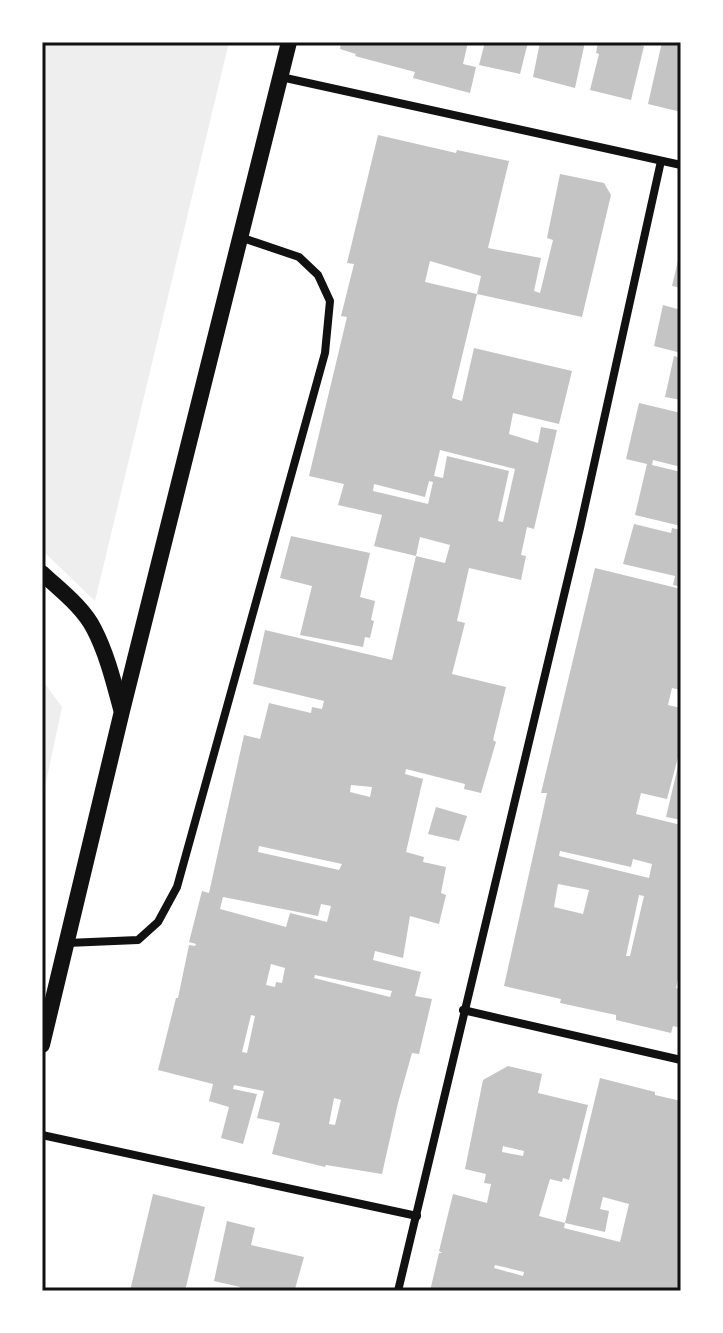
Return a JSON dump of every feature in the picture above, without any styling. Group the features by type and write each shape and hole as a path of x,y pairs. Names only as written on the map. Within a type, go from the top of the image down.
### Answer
{"main road":[{"path":"42,1045 289,42"},
{"path":"42,573 74,602 94,628 122,711"}],"street":[{"path":"281,77 681,165"},
{"path":"398,1291 580,528 661,161"},
{"path":"66,943 138,940 158,922 177,887 325,353 330,301 318,275 299,257 240,237"},
{"path":"463,1010 681,1060"},
{"path":"42,1135 417,1216"}],"shaded area":[{"path":"42,42 229,42 95,601 42,550"},
{"path":"42,680 62,707 42,801"}],"building":[{"path":"341,42 468,42 463,64 476,67 470,93 413,78 415,72 355,56 340,49"},
{"path":"485,42 528,42 520,74 479,65"},
{"path":"540,42 585,42 575,88 533,77"},
{"path":"598,42 630,42 644,46 631,100 590,90 599,54 596,53"},
{"path":"662,42 681,42 681,112 648,104"},
{"path":"378,135 456,153 457,150 509,161 488,248 541,258 534,291 540,293 553,240 547,238 560,174 604,183 611,195 582,317 477,294 452,398 462,401 474,348 572,371 559,424 513,413 509,434 538,443 541,427 557,430 534,529 527,527 521,555 526,556 521,580 469,568 457,621 465,623 452,674 506,687 493,740 496,742 481,793 464,789 465,784 406,769 405,774 423,779 406,852 424,857 423,862 446,867 441,893 446,895 439,924 410,916 403,958 375,951 373,960 421,972 415,996 432,999 419,1054 412,1053 382,1174 325,1167 272,1154 280,1123 257,1118 264,1091 234,1085 233,1089 257,1094 243,1144 221,1138 229,1107 209,1101 213,1084 158,1070 189,945 196,944 189,942 202,891 209,893 244,735 260,739 269,703 311,713 312,707 322,709 324,701 253,684 265,630 392,660 416,556 374,546 382,515 338,505 344,484 309,476 347,317 341,316 354,264 347,263","holes":["430,261 481,276 477,294 425,282","440,450 515,469 503,522 498,521 509,471 447,456 443,478 434,476","429,481 433,482 428,504 373,491 374,484 425,497","420,537 450,545 445,563 416,556","351,785 372,787 370,797 350,792","259,846 342,864 339,870 258,852","223,897 318,916 321,904 331,906 327,922 290,913 286,927 220,909","271,964 285,968 282,983 276,982 275,987 266,985","315,975 392,991 390,997 314,978","251,1015 255,1016 247,1053 242,1052","334,1098 341,1100 335,1125 329,1124"]},
{"path":"681,252 681,288 672,286"},
{"path":"663,305 681,310 681,353 654,346"},
{"path":"674,356 681,358 681,400 665,397"},
{"path":"639,403 681,413 681,467 653,460 652,465 681,472 681,526 635,515 647,464 626,459"},
{"path":"634,524 671,533 672,528 681,530 681,587 673,585 675,576 623,564"},
{"path":"291,536 370,553 360,597 375,601 371,620 374,621 370,638 365,637 363,647 300,635 312,586 280,578"},
{"path":"595,568 681,589 681,690 672,688 668,705 681,708 681,746 667,799 641,793 636,814 681,825 681,965 676,988 681,990 681,1028 673,1026 671,1033 616,1020 616,1015 560,1003 561,999 504,986 547,793 541,793","holes":["560,851 631,867 633,859 652,864 649,878 559,856","558,884 589,890 583,914 554,907","639,895 644,896 630,956 626,956"]},
{"path":"678,766 681,767 681,820 666,817"},
{"path":"436,807 467,816 459,841 428,834"},
{"path":"508,1066 542,1074 538,1093 588,1105 569,1180 550,1179 539,1216 565,1223 600,1078 681,1101 681,1274 677,1291 430,1291 439,1253 442,1253 439,1251 453,1194 487,1203 491,1184 484,1183 486,1174 465,1169 483,1080","holes":["503,1146 524,1151 523,1156 502,1152","603,1197 629,1204 620,1242 564,1228 565,1223 605,1232 609,1211 600,1209","495,1265 524,1272 523,1276 494,1268"]},
{"path":"153,1194 205,1207 185,1291 130,1291"},
{"path":"227,1221 255,1228 251,1245 304,1257 295,1289 239,1291 240,1287 214,1281"}]}
